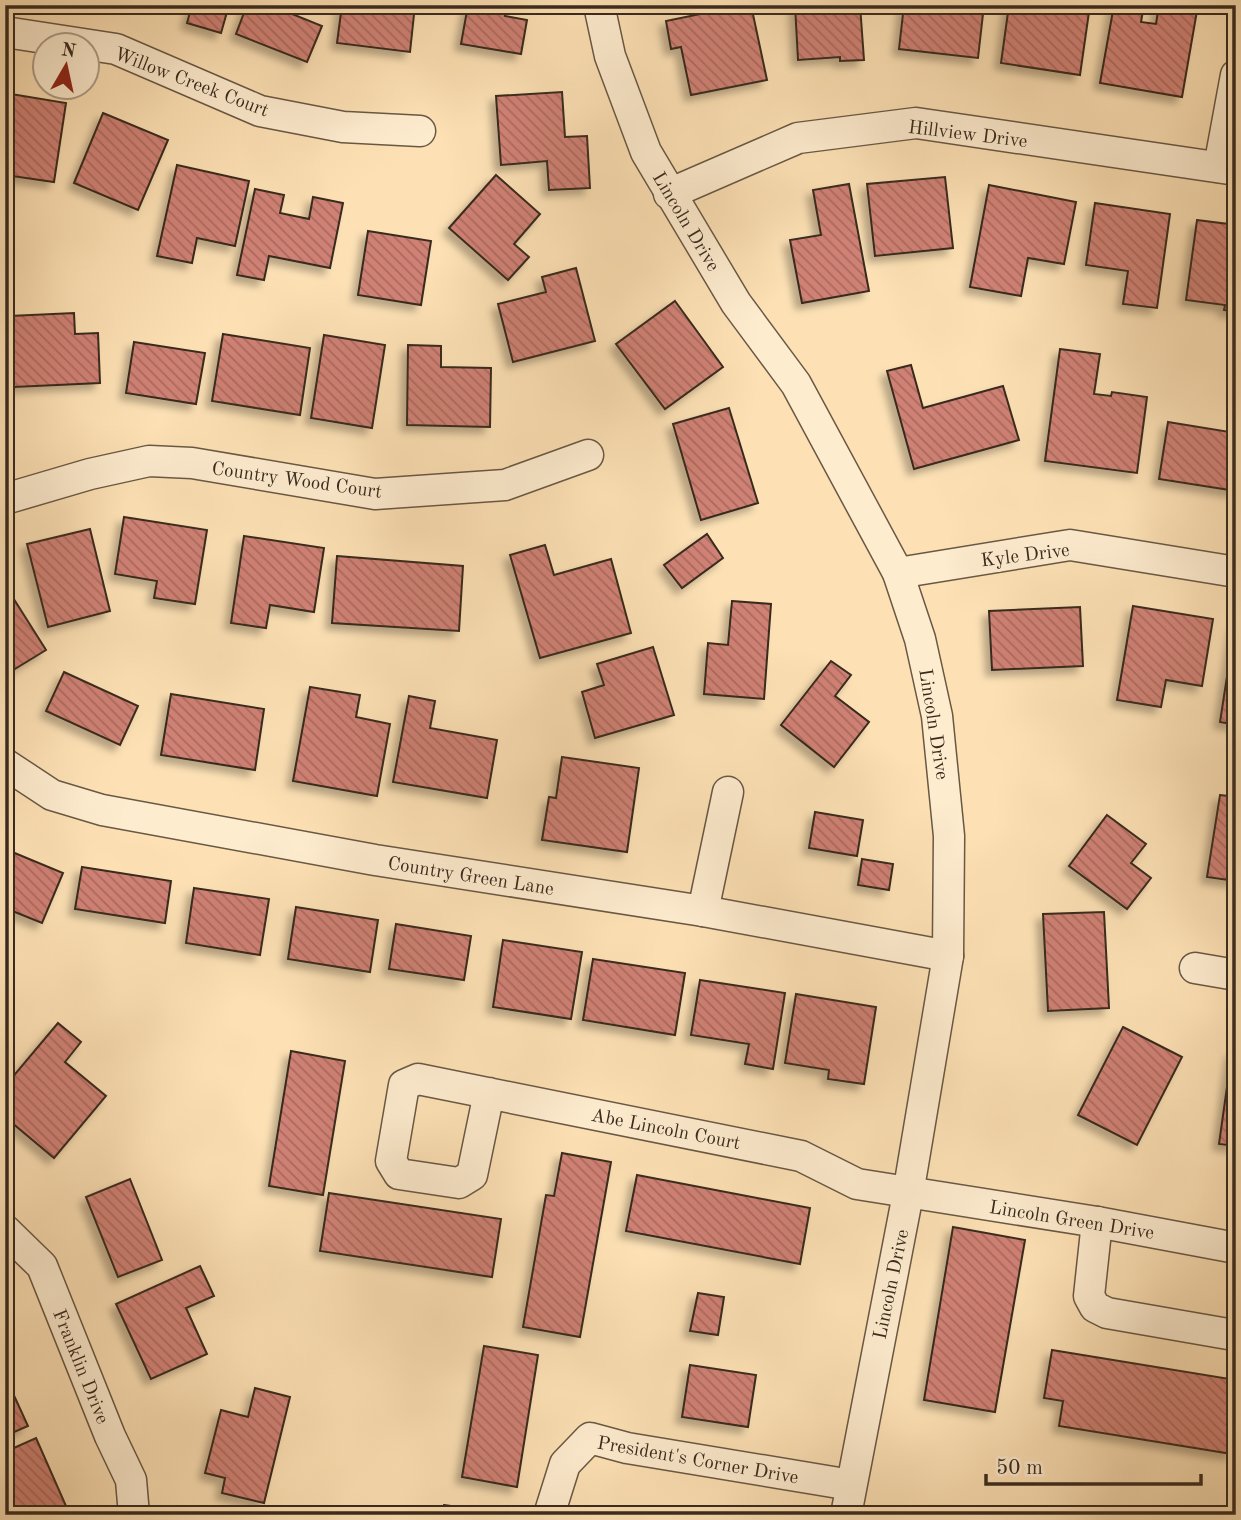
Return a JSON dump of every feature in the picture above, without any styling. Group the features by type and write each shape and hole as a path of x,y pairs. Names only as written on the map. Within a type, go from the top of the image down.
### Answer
{"street":[{"name":"Lincoln Drive","path":"599,5 610,57 646,152 736,303 796,384 898,573 920,639 937,716 949,836 948,956 908,1194 846,1515"},
{"name":"Willow Creek Court","path":"5,32 116,49 260,111 343,127 420,131"},
{"path":"1227,169 1236,75"},
{"name":"Hillview Drive","path":"669,194 798,138 916,123 1227,169"},
{"name":"Country Wood Court","path":"5,499 90,474 149,461 192,463 375,494 505,485 588,455"},
{"name":"Kyle Drive","path":"898,573 1070,545 1236,572"},
{"name":"Country Green Lane","path":"5,764 52,795 102,810 389,862 703,911 948,956"},
{"path":"703,911 728,792"},
{"path":"1195,968 1236,975"},
{"name":"Abe Lincoln Court","path":"489,1093 472,1175 458,1183 399,1174 391,1161 404,1085 418,1079 489,1093 801,1156 857,1184 908,1194"},
{"name":"Lincoln Green Drive","path":"908,1194 1097,1222 1236,1248"},
{"path":"1097,1222 1089,1296 1095,1307 1107,1313 1175,1325 1228,1334 1236,1331"},
{"name":"Franklin Drive","path":"5,1230 42,1266 110,1436 131,1480 134,1515"},
{"name":"President's Corner Drive","path":"549,1515 565,1464 590,1438 627,1448 851,1485"}],"building":[{"path":"192,5 229,5 221,33 187,23"},
{"path":"247,5 270,5 322,26 307,62 236,34"},
{"path":"342,5 415,5 410,52 337,43"},
{"path":"468,5 507,5 505,16 527,20 521,54 461,44"},
{"path":"751,5 767,80 691,95 681,47 671,49 666,21"},
{"path":"795,5 860,5 864,60 840,61 840,57 798,60"},
{"path":"904,5 984,5 978,58 899,49"},
{"path":"1009,5 1090,5 1080,75 1001,63"},
{"path":"1114,5 1144,5 1141,22 1156,24 1159,5 1198,5 1182,97 1100,83"},
{"path":"562,92 565,137 587,136 590,188 549,190 547,161 501,165 496,96"},
{"path":"5,93 32,97 32,102 66,103 54,182 5,175"},
{"path":"103,113 168,140 138,210 74,183"},
{"path":"177,165 249,181 235,246 197,238 192,263 157,256"},
{"path":"496,175 540,214 514,244 529,257 508,280 449,228"},
{"path":"945,177 953,248 875,256 867,184"},
{"path":"849,184 869,291 802,303 790,240 821,235 813,190"},
{"path":"989,185 1076,202 1064,264 1028,258 1021,296 970,287"},
{"path":"255,189 284,195 280,213 309,219 313,197 343,203 330,268 269,256 264,280 237,275"},
{"path":"1095,203 1170,214 1157,308 1123,304 1128,271 1086,265"},
{"path":"1197,220 1236,225 1236,312 1224,310 1225,305 1186,300"},
{"path":"368,231 431,241 421,305 358,295"},
{"path":"576,268 595,341 513,362 498,304 546,292 542,277"},
{"path":"675,301 723,367 665,409 616,344"},
{"path":"74,313 75,334 98,333 100,383 14,387 10,316"},
{"path":"223,334 310,348 300,415 212,401"},
{"path":"324,335 385,345 372,428 311,418"},
{"path":"134,342 205,353 196,404 126,393"},
{"path":"408,345 441,346 441,367 491,368 490,427 407,425"},
{"path":"1060,349 1100,354 1094,394 1111,396 1112,392 1147,397 1137,473 1045,461"},
{"path":"911,365 923,408 1003,386 1019,440 914,469 887,371"},
{"path":"729,408 758,503 701,520 673,424"},
{"path":"1168,422 1236,433 1236,491 1159,479"},
{"path":"124,517 207,530 195,604 154,598 157,581 115,574"},
{"path":"90,529 110,611 48,627 27,544"},
{"path":"707,534 723,558 682,588 664,565"},
{"path":"244,536 324,548 314,612 270,605 266,628 231,623"},
{"path":"545,545 554,575 611,559 631,633 540,658 510,555"},
{"path":"337,556 463,566 459,631 332,623"},
{"path":"5,585 46,650 5,675"},
{"path":"732,601 771,604 764,699 704,694 708,643 728,645"},
{"path":"1133,606 1213,619 1202,686 1166,680 1161,707 1117,700"},
{"path":"1080,607 1083,666 992,670 989,611"},
{"path":"1236,624 1236,725 1220,722"},
{"path":"653,647 674,715 595,738 582,692 604,685 597,664"},
{"path":"831,661 851,675 835,696 869,722 834,767 781,725"},
{"path":"64,672 138,706 120,745 46,711"},
{"path":"310,687 360,695 356,717 390,724 377,796 293,781"},
{"path":"171,694 264,709 255,770 161,755"},
{"path":"409,696 435,701 430,728 497,740 487,798 393,782"},
{"path":"562,757 639,768 627,852 542,840 549,797 556,798"},
{"path":"1220,795 1236,797 1236,881 1207,877"},
{"path":"815,812 863,820 857,856 809,848"},
{"path":"1107,815 1146,844 1131,863 1151,878 1127,909 1069,866"},
{"path":"5,849 63,873 42,923 5,908"},
{"path":"862,859 893,864 889,890 858,885"},
{"path":"82,867 171,881 165,923 75,909"},
{"path":"194,888 269,899 260,955 186,943"},
{"path":"296,907 378,920 370,972 288,959"},
{"path":"1104,912 1109,1008 1048,1011 1043,914"},
{"path":"396,924 471,936 464,980 389,969"},
{"path":"503,940 582,952 571,1019 493,1007"},
{"path":"593,959 685,973 675,1035 583,1020"},
{"path":"700,980 785,993 773,1069 745,1064 749,1044 691,1035"},
{"path":"796,994 876,1007 864,1084 828,1079 829,1070 785,1063"},
{"path":"58,1023 81,1042 65,1062 106,1096 54,1158 5,1117 5,1086"},
{"path":"1123,1027 1182,1057 1137,1145 1078,1115"},
{"path":"291,1051 345,1061 323,1195 269,1186"},
{"path":"1232,1051 1236,1052 1236,1146 1219,1144"},
{"path":"562,1153 611,1162 580,1337 523,1327 546,1195 554,1196"},
{"path":"637,1175 810,1208 800,1264 626,1231"},
{"path":"130,1179 162,1260 118,1277 86,1197"},
{"path":"329,1193 501,1219 492,1277 320,1251"},
{"path":"953,1227 1025,1240 995,1412 924,1400"},
{"path":"200,1266 214,1296 186,1308 207,1354 151,1379 116,1304"},
{"path":"698,1293 724,1297 718,1335 690,1331"},
{"path":"484,1346 538,1355 517,1487 462,1477"},
{"path":"1052,1350 1236,1380 1236,1429 1232,1454 1059,1426 1063,1401 1044,1398"},
{"path":"690,1365 756,1375 748,1427 682,1417"},
{"path":"5,1382 28,1426 5,1436"},
{"path":"255,1388 290,1397 264,1503 222,1493 225,1478 205,1473 221,1410 248,1417"},
{"path":"36,1438 66,1506 46,1515 5,1515 5,1452"},
{"path":"444,1505 493,1512 492,1515 442,1515"},
{"path":"599,1508 635,1515 598,1515"},
{"path":"900,1510 932,1515 899,1515"}]}
